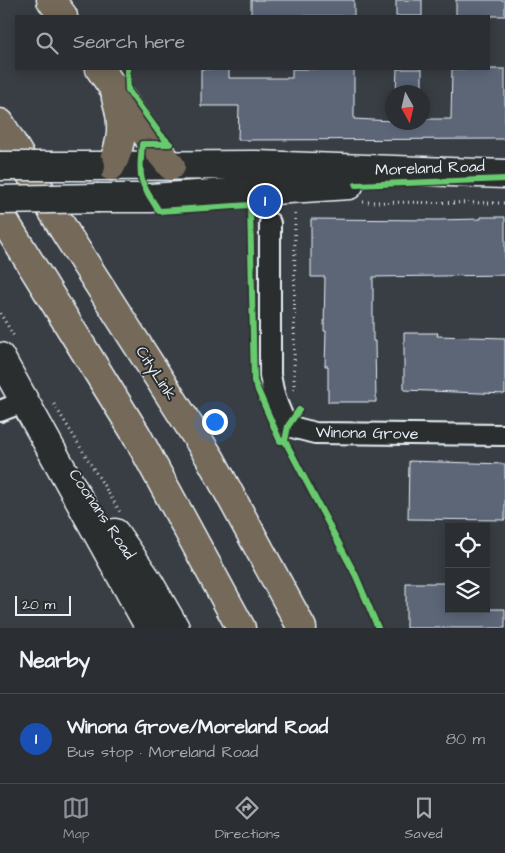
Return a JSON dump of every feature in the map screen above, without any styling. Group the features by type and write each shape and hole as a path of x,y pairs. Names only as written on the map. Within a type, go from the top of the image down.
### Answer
{"highway":[{"path":"51,0 62,15"},
{"path":"101,70 153,144 172,166"},
{"path":"99,178 117,154 122,128 116,95 101,70"},
{"name":"CityLink","path":"0,123 67,235 210,458 302,628"},
{"path":"1,204 136,434 241,628"}],"main road":[{"name":"Moreland Road","path":"0,166 99,178 150,198 296,187 505,180"},
{"name":"Moreland Road","path":"1,204 57,200 99,178 172,166 266,166 505,174"},
{"name":"Coonans Road","path":"10,351 26,401 150,628"},
{"name":"Coonans Road","path":"26,401 148,581 175,628"}],"street":[{"name":"Winona Grove","path":"270,223 270,376 272,389 281,416 288,426 315,433 505,435"},
{"path":"0,411 26,401"}],"path":[{"path":"362,202 505,203"},
{"path":"294,396 295,203"},
{"path":"0,313 10,351"},
{"path":"54,403 120,513"}],"building":[{"path":"251,0 354,0 354,15 251,15"},
{"path":"396,0 422,0 422,15 396,15"},
{"path":"456,0 505,0 505,16 456,15"},
{"path":"505,69 505,139 238,140 239,106 201,106 201,70 229,70 229,78 292,78 292,70 354,70 354,119 385,121 385,130 430,130 430,119 451,119 452,70"},
{"path":"397,70 422,70 422,85 396,85"},
{"path":"481,217 505,217 505,275 373,277 373,341 375,341 376,402 328,402 328,366 325,366 326,331 324,331 325,277 311,277 311,219 437,220 481,219"},
{"path":"404,333 438,333 437,336 505,338 505,394 404,390"},
{"path":"409,461 505,464 505,520 408,519"},
{"path":"406,583 445,583 445,613 490,613 490,609 505,609 505,628 406,628"}],"cycle path":[{"path":"127,70 128,90 160,134 170,144 142,144 142,180 147,193 159,211 250,205 254,381 280,441 285,441"},
{"path":"356,185 505,179"},
{"path":"299,410 288,426 285,441 356,576 378,628"}],"place":[{"name":"Winona Grove/Moreland Road","path":"265,201"}]}
